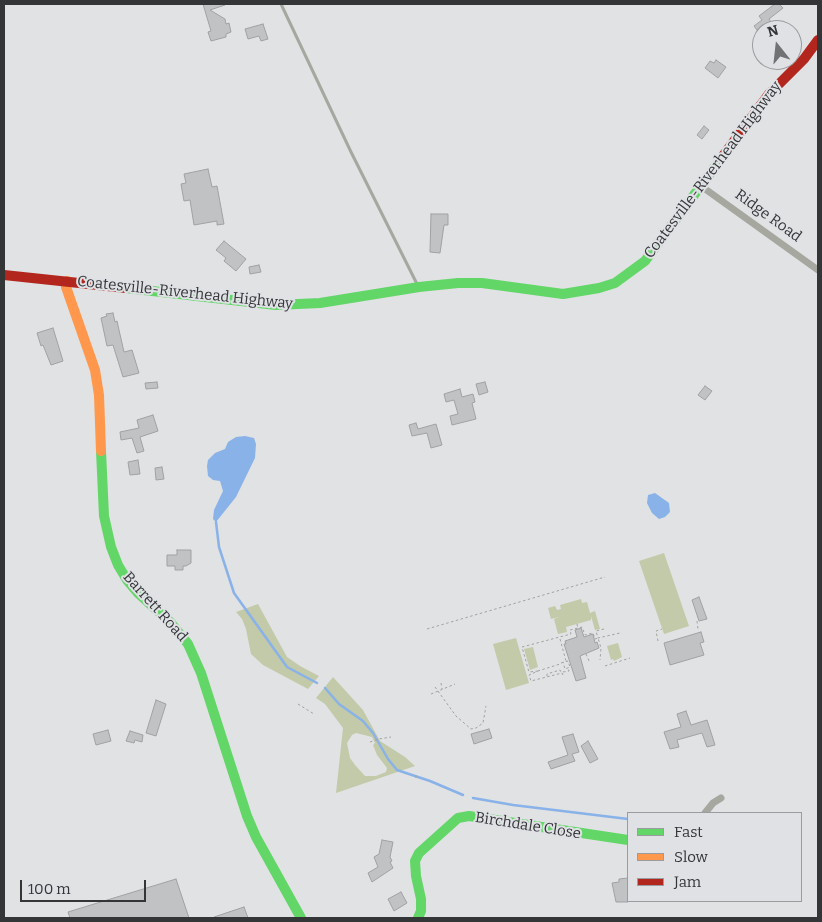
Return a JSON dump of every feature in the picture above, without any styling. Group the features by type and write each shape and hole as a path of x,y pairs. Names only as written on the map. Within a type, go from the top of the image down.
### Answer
{"street":[{"name":"Coatesville-Riverhead Highway","path":"4,275 276,305 320,303 419,287 458,283 482,283 563,294 600,288 615,282 645,261 769,94 804,60 818,40"},
{"name":"Ridge Road","path":"701,186 818,270"},
{"name":"Barrett Road","path":"67,281 66,287 95,370 100,394 104,516 111,547 118,565 127,580 175,628 188,644 200,673 247,816 256,836 302,918"},
{"path":"705,812 721,798"},
{"name":"Birchdale Close","path":"418,918 421,911 421,899 415,861 420,853 458,818 469,816 627,840"}],"lane":[{"path":"280,4 351,152 419,287"}],"path":[{"path":"427,629 605,577"},
{"path":"697,621 698,629"},
{"path":"577,624 578,628"},
{"path":"538,671 529,672 522,647 557,637 560,638 571,634 570,630 582,626 585,635 594,632 595,639 620,633"},
{"path":"658,642 656,631 662,628"},
{"path":"600,660 601,648 596,631 604,629"},
{"path":"560,638 565,669 568,668"},
{"path":"586,654 590,663"},
{"path":"605,666 630,658"},
{"path":"568,661 569,670 531,681 529,675 565,662 568,661"},
{"path":"441,683 442,690"},
{"path":"430,694 455,684"},
{"path":"435,687 456,716 471,729 483,723 486,706"},
{"path":"298,704 314,714"},
{"path":"370,742 391,737"}],"green space":[{"path":"664,553 689,626 664,634 639,561"},
{"path":"581,599 582,603 587,602 590,613 595,611 600,629 595,630 591,616 591,620 566,627 567,632 558,634 554,619 559,617 551,619 548,608 555,606 557,610 561,609 560,605"},
{"path":"258,604 287,657 319,676 308,689 263,665 251,654 246,629 242,619 236,612"},
{"path":"516,638 529,683 506,690 493,644"},
{"path":"618,643 622,657 614,661 613,659 611,660 607,646"},
{"path":"533,647 538,667 530,670 524,649"},
{"path":"333,677 363,710 380,741 405,757 415,766 336,793 343,728 325,704 316,698","holes":["356,733 372,737 377,755 387,768 386,772 376,776 365,776 350,758 347,743 352,735"]}],"water":[{"path":"236,437 254,438 256,444 255,458 236,497 216,522 213,519 214,510 223,491 220,481 213,480 208,476 208,460 215,453 225,449 228,442"},
{"path":"655,493 669,503 670,512 665,517 659,519 652,513 647,503 648,495"}],"building":[{"path":"203,4 225,4 210,10 225,19 226,24 229,23 231,32 226,34 226,37 211,41 208,32 211,31"},
{"path":"775,4 779,4 783,8 770,20 762,20 759,16"},
{"path":"263,24 268,39 261,41 259,36 248,39 245,29"},
{"path":"716,60 726,67 718,78 705,68 710,61 714,63"},
{"path":"704,126 709,130 702,139 697,135"},
{"path":"208,169 212,187 217,186 224,224 217,225 217,221 194,225 190,200 184,201 181,184 186,183 184,174"},
{"path":"431,214 448,214 448,225 444,225 440,253 430,252"},
{"path":"224,241 246,259 236,271 224,261 226,258 216,250"},
{"path":"259,265 261,272 250,274 249,267"},
{"path":"113,313 115,322 117,321 124,352 132,350 139,373 123,377 113,345 107,346 101,318 107,316 106,314"},
{"path":"53,328 63,361 51,365 43,345 41,346 37,333"},
{"path":"157,382 158,388 146,389 145,383"},
{"path":"485,382 488,392 479,395 476,384"},
{"path":"705,386 712,391 705,400 698,395"},
{"path":"460,389 462,397 473,394 475,402 472,403 476,419 452,425 450,416 458,414 454,400 446,402 444,394"},
{"path":"153,415 158,431 140,437 144,451 137,453 132,438 121,440 120,432 139,428 137,420"},
{"path":"416,423 418,429 436,424 442,445 431,448 427,433 412,436 409,425"},
{"path":"138,460 140,474 130,475 128,462"},
{"path":"162,467 164,479 156,480 155,468"},
{"path":"177,550 191,550 191,563 183,566 183,570 175,570 175,566 167,566 167,555 177,555"},
{"path":"699,597 707,619 699,621 692,600"},
{"path":"581,628 584,637 593,634 595,643 597,642 599,648 580,656 586,678 576,681 564,644 566,644 565,641 577,637 575,630"},
{"path":"701,632 704,642 700,643 704,655 670,665 664,643"},
{"path":"156,700 166,704 156,736 146,733"},
{"path":"686,711 691,725 707,720 715,745 707,747 702,733 677,740 679,747 670,749 664,732 681,727 677,714"},
{"path":"489,729 492,738 474,744 471,734"},
{"path":"108,730 111,741 96,745 93,734"},
{"path":"130,731 143,735 142,742 135,740 134,743 126,741"},
{"path":"573,734 579,752 572,754 575,761 551,769 548,762 568,755 562,737"},
{"path":"588,741 598,759 590,763 581,746"},
{"path":"382,840 393,842 390,857 392,861 390,862 393,868 372,882 368,873 378,867 374,857 379,854"},
{"path":"627,878 627,902 616,902 612,883 619,882 619,879"},
{"path":"176,879 189,918 70,918 68,912"},
{"path":"401,892 407,903 394,911 388,899"},
{"path":"244,907 248,918 214,918 214,917"}],"waterway":[{"path":"216,522 219,547 234,593 287,667 317,683"},
{"path":"325,688 339,704 363,721 397,770 463,795"},
{"path":"473,798 513,805 627,819"}],"traffic: fast":[{"path":"126,288 276,305 320,303 419,287 458,283 482,283 563,294 599,288 615,283 645,261 723,156"},
{"path":"101,451 104,516 111,547 118,565 138,593 170,622 188,644 201,673 247,816 256,837 301,918"},
{"path":"418,918 421,911 421,899 415,861 419,853 458,818 469,816 627,840"}],"traffic: slow":[{"path":"67,281 66,287 95,370 99,395 101,451"}],"traffic: jam":[{"path":"723,156 769,94 804,59 818,40"},
{"path":"4,275 126,288"}]}
